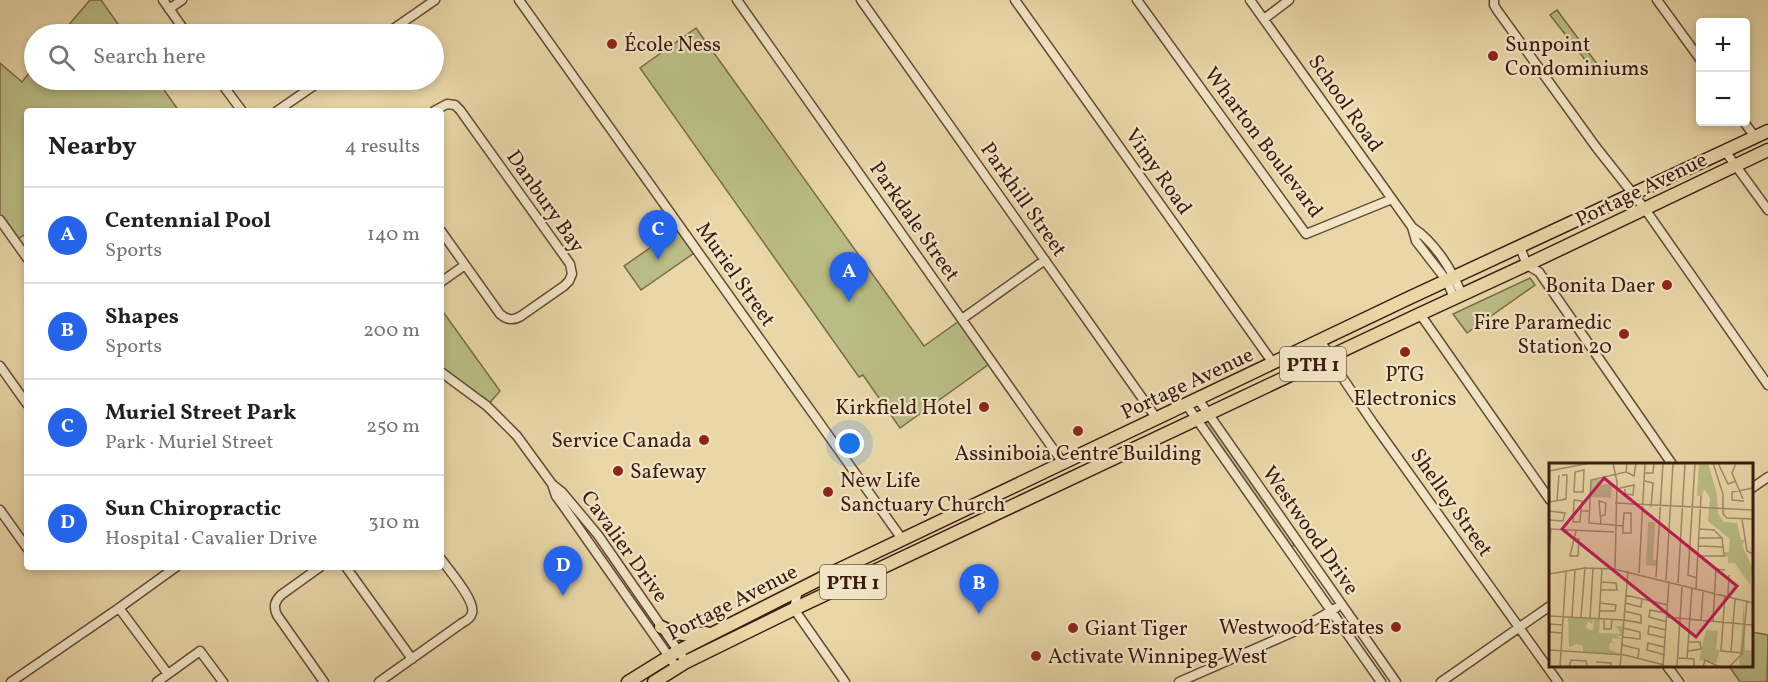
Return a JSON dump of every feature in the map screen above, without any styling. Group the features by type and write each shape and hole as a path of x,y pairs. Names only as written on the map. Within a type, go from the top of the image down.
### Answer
{"highway":[{"name":"Portage Avenue","path":"628,682 673,653 792,592 1768,131"},
{"name":"Portage Avenue","path":"654,682 681,665 794,609 1458,296 1535,266 1645,209 1768,150"},
{"path":"776,618 792,592"},
{"path":"661,627 682,635 716,631"}],"street":[{"path":"163,0 180,24"},
{"path":"169,9 182,0"},
{"path":"400,24 435,0"},
{"name":"Muriel Street","path":"519,0 902,539"},
{"name":"Parkdale Street","path":"737,0 1063,463"},
{"name":"Parkhill Street","path":"861,0 1157,419"},
{"name":"Vimy Road","path":"1015,0 1273,363"},
{"name":"Wharton Boulevard","path":"1137,0 1306,234 1392,199"},
{"name":"School Road","path":"1250,0 1412,227 1424,235 1451,279 1458,296"},
{"path":"1264,19 1289,0"},
{"path":"1494,0 1497,10 1596,147 1645,209 1768,385"},
{"path":"1657,0 1696,52"},
{"path":"226,90 240,108"},
{"path":"281,108 307,90"},
{"name":"Danbury Bay","path":"440,108 447,104 455,105 460,110 573,270 571,277 564,286 521,316 510,320 500,314 444,235"},
{"path":"1747,126 1755,137"},
{"path":"1725,151 1768,210"},
{"path":"0,220 24,254"},
{"path":"1525,245 1535,266 1671,463"},
{"path":"962,319 1045,260"},
{"path":"444,280 465,265"},
{"path":"1420,314 1549,497"},
{"name":"Shelley Street","path":"1320,341 1373,423 1558,682"},
{"path":"0,366 24,401"},
{"name":"Cavalier Drive","path":"444,374 488,406 510,428 552,484 562,492 598,535 661,627 673,653"},
{"name":"Westwood Drive","path":"1192,402 1378,681"},
{"name":"Westwood Drive","path":"1202,417 1342,605 1395,682"},
{"path":"1753,487 1768,477"},
{"name":"Cavalier Drive","path":"552,484 556,496 681,665"},
{"path":"0,510 24,544"},
{"path":"379,682 467,620 473,611 468,597 444,563"},
{"path":"11,682 172,570"},
{"path":"316,570 276,599 274,609 324,682"},
{"path":"348,570 412,659"},
{"path":"792,592 794,609 845,682"},
{"path":"1179,682 1290,633 1342,605"},
{"path":"1441,682 1549,607"},
{"path":"119,608 168,674"},
{"path":"157,682 200,651 223,682"},
{"path":"1668,667 1679,682"}],"green space":[{"path":"90,0 101,0 118,24 70,24"},
{"path":"1557,10 1603,72 1597,75 1550,15"},
{"path":"696,28 924,346 962,319 992,362 900,428 863,375 859,377 640,68"},
{"path":"0,63 22,82 24,80 24,90 164,90 177,108 24,108 24,235 15,241 0,220"},
{"path":"680,227 697,251 641,290 624,266"},
{"path":"1530,278 1535,285 1467,333 1453,314"},
{"path":"444,313 500,391 487,406 444,374"},
{"path":"1207,414 1298,543 1288,549 1196,419"},
{"path":"1753,632 1768,635 1767,682 1740,682 1730,667 1753,667"}],"place":[{"name":"École Ness","path":"612,44"},
{"name":"Sunpoint Condominiums","path":"1493,56"},
{"name":"Muriel Street Park","path":"658,260"},
{"name":"Bonita Daer","path":"1667,285"},
{"name":"Centennial Pool","path":"849,302"},
{"name":"Fire Paramedic Station 20","path":"1624,334"},
{"name":"PTG Electronics","path":"1405,352"},
{"name":"Kirkfield Hotel","path":"984,407"},
{"name":"Assiniboia Centre Building","path":"1078,431"},
{"name":"Service Canada","path":"704,440"},
{"name":"Safeway","path":"618,471"},
{"name":"New Life Sanctuary Church","path":"828,492"},
{"name":"Sun Chiropractic","path":"563,596"},
{"name":"Shapes","path":"979,614"},
{"name":"Westwood Estates","path":"1396,627"},
{"name":"Giant Tiger","path":"1073,628"},
{"name":"Activate Winnipeg West","path":"1036,656"}]}
